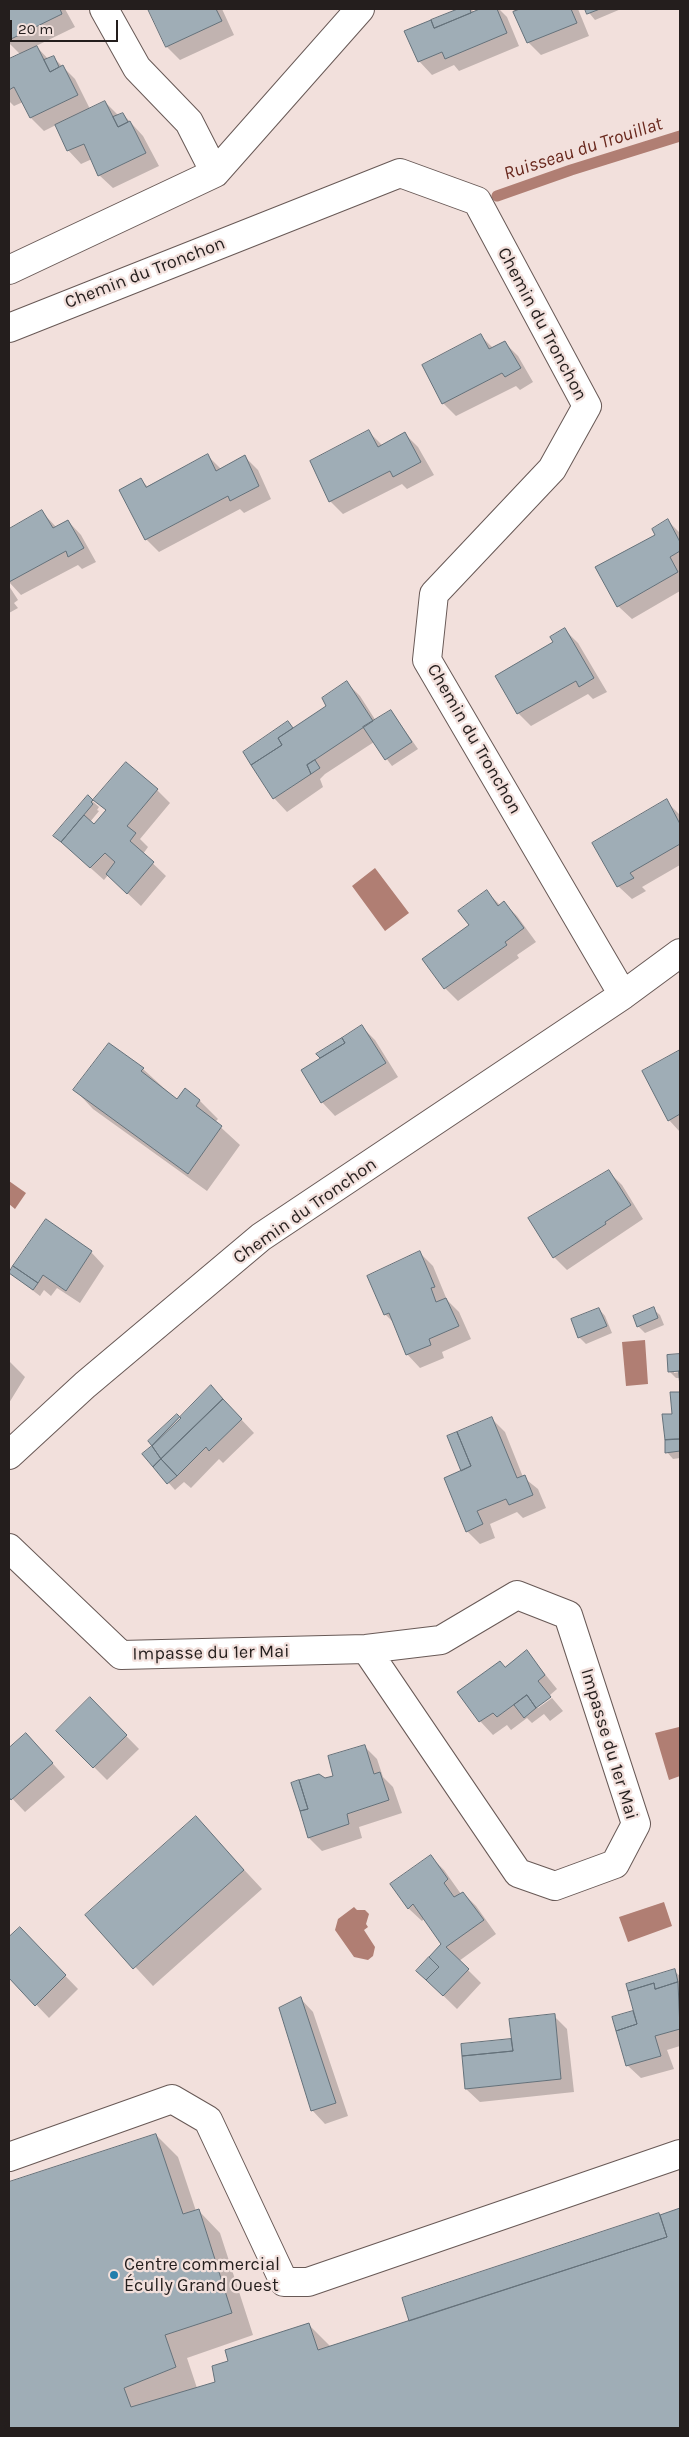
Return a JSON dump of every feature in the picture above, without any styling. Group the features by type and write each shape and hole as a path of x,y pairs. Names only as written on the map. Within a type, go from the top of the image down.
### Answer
{"street":[{"path":"104,9 137,68 189,122 215,173"},
{"path":"9,270 215,173 360,9"},
{"name":"Chemin du Tronchon","path":"9,328 400,173 477,201 587,406 552,469 434,594 427,660 623,995"},
{"name":"Chemin du Tronchon","path":"9,1455 86,1385 261,1237 623,995 680,953"},
{"name":"Impasse du 1er Mai","path":"9,1548 121,1655 366,1649 441,1640 517,1596 568,1615 636,1824 615,1864 555,1886 518,1873 366,1649"},
{"path":"9,2157 172,2099 208,2120 284,2282 308,2282 680,2154"}],"shaded area":[{"path":"375,868 409,913 385,931 352,886"},
{"path":"9,1181 26,1193 15,1209 9,1204"},
{"path":"645,1340 648,1384 626,1386 622,1342"},
{"path":"679,1727 680,1776 669,1780 655,1733"},
{"path":"664,1902 672,1926 628,1942 619,1917"},
{"path":"354,1907 357,1910 365,1910 369,1914 366,1924 368,1927 364,1930 375,1947 373,1956 368,1960 354,1957 335,1930 338,1919"}],"building":[{"path":"9,9 60,9 62,14 9,40"},
{"path":"148,9 216,9 222,21 166,47"},
{"path":"458,9 470,9 471,13 434,28 431,20"},
{"path":"480,9 497,9 507,33 445,59 442,52 418,62 404,31 431,20 434,28"},
{"path":"520,9 571,9 577,23 527,43 513,12"},
{"path":"585,9 600,9 587,14"},
{"path":"37,46 50,72 63,65 78,95 30,118 14,87 9,90 9,59"},
{"path":"54,56 59,67 50,72 44,60"},
{"path":"105,101 118,127 130,121 146,153 98,176 84,144 67,151 55,125"},
{"path":"123,113 128,122 118,127 113,117"},
{"path":"481,334 489,349 505,341 521,368 505,377 502,373 442,404 422,365"},
{"path":"369,430 378,447 405,432 421,462 393,477 390,471 329,502 310,461"},
{"path":"208,454 216,471 245,455 259,486 230,501 228,496 145,540 119,490 141,478 146,487"},
{"path":"42,510 53,528 68,520 84,548 68,557 66,551 9,582 9,529"},
{"path":"668,519 680,542 680,551 670,557 678,572 617,607 595,567 655,535 652,529"},
{"path":"565,628 594,678 579,687 576,681 517,714 495,676 553,642 550,637"},
{"path":"347,681 373,721 307,765 311,774 273,799 251,765 282,745 278,738 326,706 322,698"},
{"path":"391,710 412,742 385,760 363,727"},
{"path":"288,721 293,728 278,738 282,745 251,765 243,752"},
{"path":"315,760 320,768 311,774 307,765"},
{"path":"126,762 158,789 127,826 136,833 130,841 154,862 127,894 106,874 115,862 105,853 90,868 61,842 84,815 94,824 106,810 93,800"},
{"path":"88,795 93,800 91,802 93,804 61,842 53,836"},
{"path":"667,799 680,824 680,844 630,873 634,878 617,887 592,843"},
{"path":"487,890 498,906 504,901 524,928 505,942 507,945 444,989 422,959 469,925 458,911"},
{"path":"362,1025 386,1063 321,1103 301,1070 345,1043 342,1038"},
{"path":"342,1038 345,1043 320,1058 316,1054"},
{"path":"109,1043 144,1068 141,1071 177,1099 185,1088 200,1100 196,1106 222,1126 188,1174 73,1090"},
{"path":"680,1050 680,1114 668,1121 642,1071"},
{"path":"609,1170 631,1205 605,1222 606,1224 553,1258 528,1218"},
{"path":"46,1219 92,1251 66,1291 43,1275 38,1283 13,1266"},
{"path":"420,1251 435,1287 431,1288 436,1302 446,1298 459,1326 429,1339 431,1345 406,1355 389,1313 384,1315 367,1276"},
{"path":"13,1266 38,1283 33,1290 9,1273"},
{"path":"654,1307 658,1318 637,1327 633,1316"},
{"path":"599,1308 607,1326 578,1338 571,1319"},
{"path":"680,1354 680,1371 668,1372 667,1355"},
{"path":"211,1385 223,1399 161,1459 152,1446"},
{"path":"670,1392 680,1392 680,1439 665,1440 662,1414 672,1414"},
{"path":"223,1399 242,1419 209,1451 206,1447 177,1476 161,1459"},
{"path":"177,1414 181,1418 152,1446 148,1441"},
{"path":"492,1417 517,1478 525,1475 533,1495 509,1505 506,1499 477,1511 483,1524 466,1532 444,1478 471,1466 457,1432"},
{"path":"457,1432 471,1466 461,1471 447,1436"},
{"path":"680,1439 680,1451 665,1453 665,1440"},
{"path":"152,1446 161,1459 153,1467 142,1454"},
{"path":"161,1459 177,1476 167,1484 153,1467"},
{"path":"527,1650 545,1675 538,1681 551,1697 536,1708 527,1695 497,1717 493,1713 479,1722 457,1692 500,1661 505,1667"},
{"path":"527,1695 536,1708 524,1718 514,1705"},
{"path":"90,1697 127,1735 93,1768 56,1731"},
{"path":"26,1733 53,1763 11,1800 9,1797 9,1748"},
{"path":"365,1745 374,1774 380,1772 389,1800 347,1814 349,1824 308,1838 300,1811 308,1809 299,1780 319,1774 325,1778 333,1776 328,1756"},
{"path":"299,1780 308,1809 300,1811 291,1783"},
{"path":"196,1816 244,1870 133,1969 85,1915"},
{"path":"431,1855 448,1879 444,1883 454,1897 463,1892 484,1920 446,1947 469,1969 443,1996 426,1980 439,1967 429,1957 441,1944 413,1904 408,1909 390,1884"},
{"path":"20,1927 66,1975 35,2006 9,1978 9,1937"},
{"path":"429,1957 439,1967 426,1980 416,1971"},
{"path":"675,1969 678,1982 655,1989 654,1983 628,1991 626,1984"},
{"path":"678,1982 680,2029 655,2036 661,2056 626,2066 616,2031 637,2024 628,1991 654,1983 655,1989"},
{"path":"301,1997 336,2103 311,2111 279,2008"},
{"path":"633,2011 637,2024 616,2031 612,2017"},
{"path":"555,2014 561,2079 465,2089 462,2056 513,2051 509,2019"},
{"path":"511,2039 513,2051 462,2056 461,2044"},
{"name":"Centre commercial Écully Grand Ouest","path":"156,2134 183,2214 199,2209 232,2313 165,2335 176,2367 124,2388 131,2407 215,2382 212,2366 228,2361 225,2350 309,2323 318,2350 667,2237 660,2215 680,2208 680,2428 9,2428 9,2182"},
{"path":"659,2213 667,2237 409,2321 402,2298"}],"waterway":[{"name":"Ruisseau du Trouillat","path":"497,196 571,170 680,136"}],"place":[{"name":"Centre commercial Écully Grand Ouest","path":"114,2275"}]}
